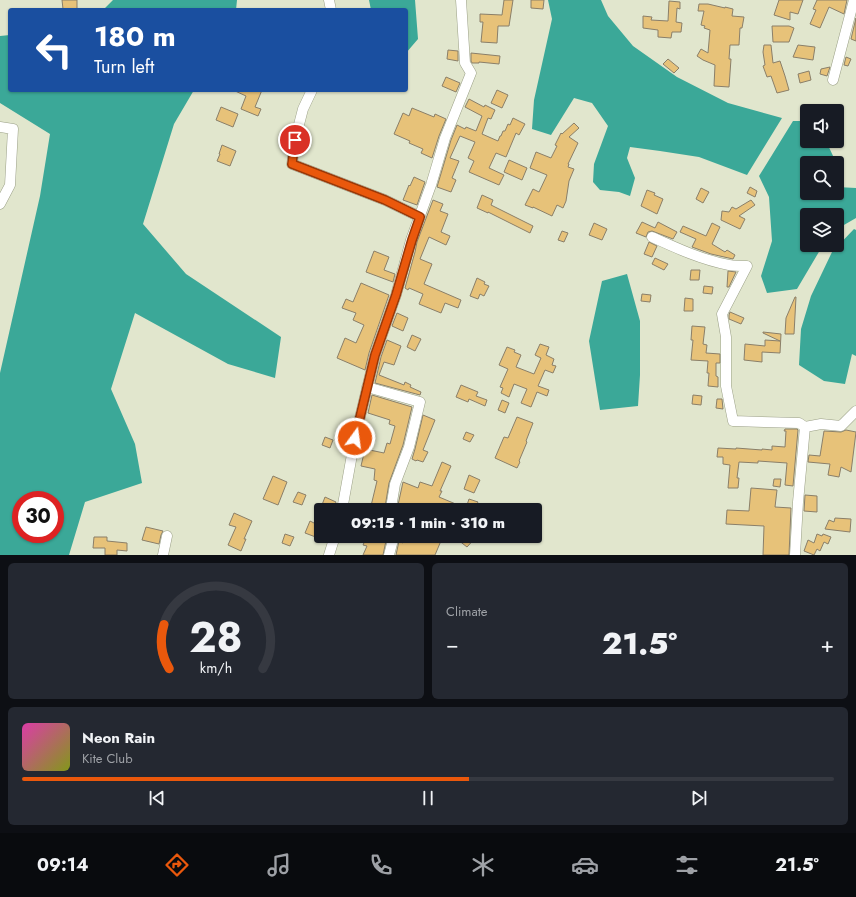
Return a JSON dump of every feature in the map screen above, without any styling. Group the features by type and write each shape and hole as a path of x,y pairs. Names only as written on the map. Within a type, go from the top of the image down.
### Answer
{"street":[{"path":"343,503 355,438 375,355 396,295 445,138 471,73 465,63 461,0"},
{"path":"833,80 854,0"},
{"path":"311,92 304,109 295,140 292,164 385,200 420,217"},
{"path":"0,127 13,129 10,185 0,204"},
{"path":"652,236 674,247 710,260 730,265 747,266 722,314 726,337 726,386 734,421 799,423 805,427 821,424 841,426 856,412"},
{"path":"367,387 420,402 409,446 395,484 392,503"},
{"path":"795,555 805,427"},
{"path":"164,555 168,536"},
{"path":"329,555 333,543"},
{"path":"389,555 392,543"}],"water":[{"path":"113,0 237,0 236,8 105,8"},
{"path":"369,0 415,0 418,39 408,51 408,8 371,8"},
{"path":"548,0 601,0 608,16 633,46 677,77 728,103 782,118 747,175 699,157 630,147 627,158 635,178 630,196 619,192 600,190 593,182 594,164 608,126 592,103 574,98 551,135 532,129 534,100 552,19"},
{"path":"8,35 8,92 193,92 174,124 143,224 186,274 281,337 275,378 228,364 135,313 111,389 135,444 142,483 85,502 69,555 0,555 0,373 40,196 50,134 0,103 0,36"},
{"path":"793,121 800,121 800,148 829,148 833,156 800,156 800,200 844,200 844,187 856,188 856,218 844,225 844,208 800,208 800,252 819,252 797,289 767,293 761,276 772,241 769,197 759,176"},
{"path":"854,229 856,230 856,356 852,354 845,384 824,381 799,365 801,329 811,296 832,252 844,252 844,239"},
{"path":"627,274 640,321 640,375 638,406 600,410 589,341 602,281"}],"building":[{"path":"62,0 77,0 77,8 63,8"},
{"path":"504,0 513,0 509,26 498,26 497,43 481,42 483,22 480,22 480,14 502,15"},
{"path":"531,0 544,0 543,9 531,8"},
{"path":"779,0 803,0 798,14 790,12 790,20 774,15"},
{"path":"817,0 847,0 844,14 829,7 820,28 810,24 816,10 813,9"},
{"path":"669,1 680,2 680,9 677,8 676,22 682,23 681,32 672,32 671,38 658,37 658,30 643,28 643,16 652,17 651,20 668,21"},
{"path":"699,4 708,4 733,9 732,16 744,17 742,28 740,28 739,45 730,45 729,59 731,59 729,87 714,86 715,65 697,56 701,49 708,53 710,30 701,25 704,11 698,11"},
{"path":"856,18 856,41 851,39"},
{"path":"772,26 789,26 794,28 789,42 773,42"},
{"path":"764,45 771,45 773,63 780,61 789,90 777,93 771,76 767,77 763,66 765,65 763,52"},
{"path":"798,45 815,47 813,60 793,57"},
{"path":"448,50 458,51 458,61 447,59"},
{"path":"471,53 500,56 499,64 479,62 472,63"},
{"path":"846,57 851,59 848,66 844,65"},
{"path":"668,59 679,68 674,73 663,64"},
{"path":"830,67 827,76 820,74 821,69"},
{"path":"809,71 811,80 800,83 798,74"},
{"path":"446,77 460,83 456,92 442,86"},
{"path":"497,90 508,95 502,108 491,103"},
{"path":"237,92 261,92 255,107 261,109 258,116 241,109 246,96"},
{"path":"469,99 484,107 485,105 495,110 491,119 488,118 482,134 498,141 508,124 510,125 513,118 525,124 519,135 516,133 506,157 496,153 489,168 504,175 499,185 469,172 474,161 468,158 475,142 460,136 450,158 459,161 452,178 456,180 451,192 437,187 457,125 465,129 466,127 476,131 482,116 465,107"},
{"path":"221,107 238,114 233,127 216,120"},
{"path":"412,108 434,117 435,114 446,119 432,158 421,153 423,149 394,134 403,113 409,116"},
{"path":"574,123 579,128 569,137 578,143 568,167 574,169 569,181 566,201 563,208 557,205 552,216 525,205 533,189 539,192 547,175 530,168 536,152 551,158 561,133 562,134"},
{"path":"222,145 236,151 230,166 217,161"},
{"path":"509,160 527,168 522,180 504,172"},
{"path":"414,177 425,182 417,205 403,200"},
{"path":"750,187 757,191 755,197 747,193"},
{"path":"701,188 709,192 703,203 696,199"},
{"path":"647,190 655,193 654,195 663,199 657,214 641,206"},
{"path":"482,195 493,200 491,205 533,226 530,233 477,208"},
{"path":"433,200 443,204 440,211 448,214 441,232 450,236 446,245 429,237 420,259 432,264 424,284 461,300 458,308 445,303 441,313 419,304 423,294 409,288 408,290 405,288 417,242"},
{"path":"751,200 755,205 739,216 745,219 740,229 721,220 722,211 729,212 732,207 736,209"},
{"path":"642,222 655,228 658,222 677,232 673,239 652,231 648,232 646,237 636,233"},
{"path":"594,223 607,229 602,240 589,235"},
{"path":"712,223 720,227 712,244 725,252 727,250 735,255 733,259 711,254 692,247 696,239 680,232 683,226 706,236"},
{"path":"562,231 568,233 564,242 558,240"},
{"path":"649,242 657,246 652,257 644,254"},
{"path":"374,251 389,257 384,270 395,274 393,282 366,272"},
{"path":"655,258 668,264 664,270 652,264"},
{"path":"691,270 700,270 699,280 690,280"},
{"path":"728,271 736,272 729,287 727,287"},
{"path":"477,278 489,286 484,296 480,294 478,299 470,296"},
{"path":"361,283 389,295 369,353 365,370 337,358 345,338 356,343 364,325 353,320 356,313 342,308 346,299 353,302"},
{"path":"704,286 713,287 712,294 703,293"},
{"path":"642,294 651,295 650,302 641,301"},
{"path":"795,297 794,334 785,334 786,318"},
{"path":"685,298 693,299 693,311 684,311"},
{"path":"730,312 744,318 741,324 729,319"},
{"path":"397,313 408,318 403,331 392,326"},
{"path":"692,326 705,327 703,344 707,345 706,353 720,354 720,363 716,363 718,387 708,386 708,361 691,360 693,340 691,340"},
{"path":"763,332 781,334 780,353 762,352 762,362 744,360 745,344 765,346 765,340 780,341"},
{"path":"412,335 421,339 415,351 407,347"},
{"path":"387,340 401,346 394,365 384,362 379,375 404,385 405,382 411,385 410,387 421,392 420,395 375,383 381,357"},
{"path":"540,344 549,347 546,355 554,359 552,365 556,366 553,373 545,370 538,386 549,390 547,396 537,392 531,407 521,403 527,389 514,384 509,397 501,393 503,388 500,387 508,369 499,365 507,347 515,350 514,352 521,355 516,367 534,374 541,358 535,355"},
{"path":"461,385 478,392 476,396 487,400 485,406 469,399 468,402 456,397"},
{"path":"372,395 412,407 403,445 389,483 386,503 372,503 377,481 374,480 375,469 361,466 365,449 384,453 387,443 390,444 395,426 389,424 390,420 368,413"},
{"path":"693,395 702,396 701,405 692,404"},
{"path":"717,399 722,399 723,409 716,408"},
{"path":"502,400 509,403 505,413 498,410"},
{"path":"423,415 435,420 423,450 428,452 423,462 412,459"},
{"path":"517,417 533,423 517,468 495,458 504,437 508,438"},
{"path":"785,429 798,430 793,486 785,485 787,463 758,461 758,463 739,462 737,478 739,478 738,488 728,488 730,465 723,464 723,457 717,457 718,448 772,450 772,446 785,447"},
{"path":"846,430 856,432 851,472 841,467 839,477 828,475 830,464 808,462 809,455 820,456 824,431 841,432"},
{"path":"466,432 474,435 470,442 463,439"},
{"path":"325,437 333,440 330,448 322,445"},
{"path":"442,462 451,466 440,491 442,491 439,497 453,503 398,503 403,482 418,488 420,482 432,486"},
{"path":"469,475 480,480 474,493 464,489"},
{"path":"273,476 287,482 278,505 263,499"},
{"path":"774,479 781,479 780,487 773,486"},
{"path":"751,488 777,490 775,507 791,508 789,555 763,555 764,526 726,524 727,510 749,511"},
{"path":"298,492 306,495 302,505 293,502"},
{"path":"805,495 817,496 817,512 804,511"},
{"path":"325,497 336,502 336,503 323,503"},
{"path":"469,499 478,502 478,503 468,503"},
{"path":"234,513 252,521 244,539 246,539 241,551 228,545 236,527 229,525"},
{"path":"835,518 851,519 850,532 825,529 829,520 834,522"},
{"path":"310,521 314,523 314,536 305,533"},
{"path":"146,527 163,531 159,544 142,540"},
{"path":"285,534 294,537 290,546 282,543"},
{"path":"817,534 822,536 823,534 831,537 828,544 824,542 820,551 817,549 814,555 804,551 808,540 814,543"},
{"path":"94,537 107,537 107,541 127,543 127,551 117,550 117,555 105,555 105,548 93,548"},
{"path":"364,543 386,543 383,555 363,555 367,546 363,545"},
{"path":"399,543 440,543 435,555 396,555"},
{"path":"462,543 471,543 467,547"}],"route":[{"path":"295,140 292,164 385,200 420,217 396,295 375,355 355,438"}]}
